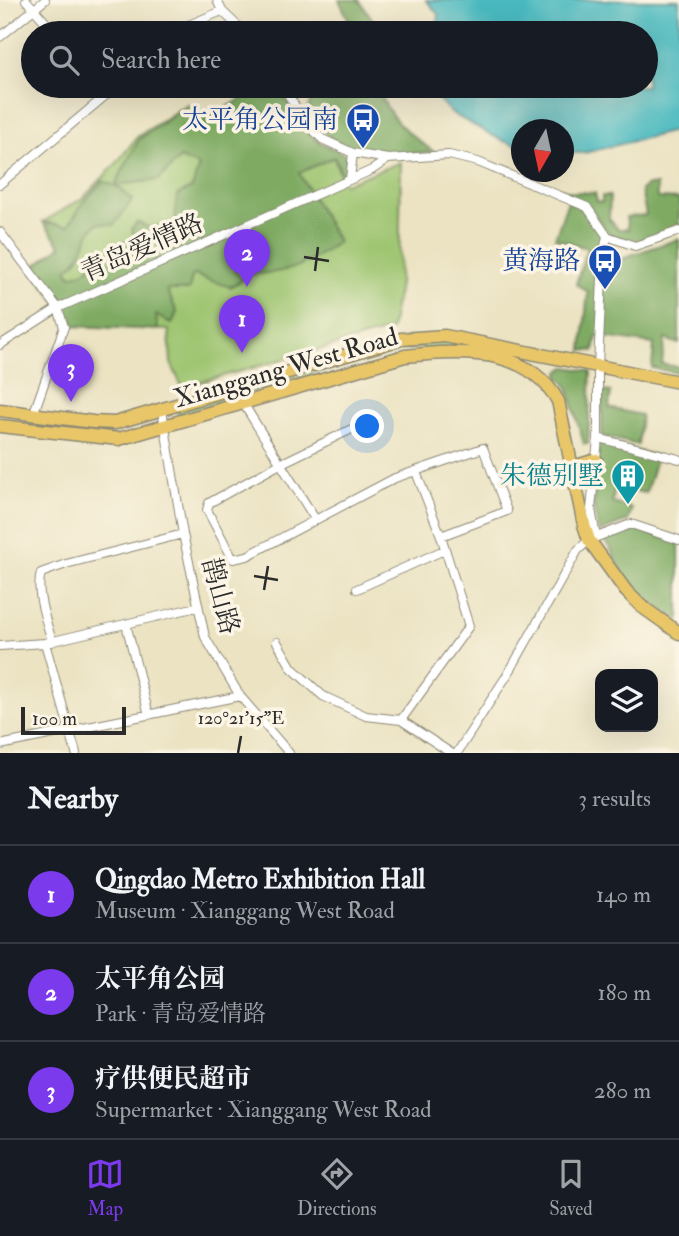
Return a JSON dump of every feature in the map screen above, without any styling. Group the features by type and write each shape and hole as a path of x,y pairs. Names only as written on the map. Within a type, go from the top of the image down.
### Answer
{"main road":[{"name":"Xianggang West Road","path":"0,410 93,422 116,422 401,339 445,336 679,382"},
{"name":"Xianggang West Road","path":"0,426 119,439 405,356 448,352 503,358 526,366 551,389 558,401 584,525 593,539"},
{"path":"573,467 596,460"},
{"path":"593,539 626,591 641,606 679,633"}],"street":[{"path":"26,0 44,21"},
{"path":"0,37 45,0"},
{"path":"217,0 222,11 232,21"},
{"path":"198,21 222,11"},
{"path":"0,184 103,98"},
{"path":"290,98 304,121 322,139 353,153 388,159 449,155 478,162 587,207 607,236 635,246 679,231"},
{"path":"350,179 353,153"},
{"name":"青岛爱情路","path":"0,345 58,308 320,193 388,159"},
{"path":"0,232 58,308 64,327 33,415"},
{"path":"593,539 591,509 598,438 598,367 603,256 607,236"},
{"path":"243,403 314,519"},
{"name":"鹊山路","path":"162,410 183,534 205,637 240,696 289,753"},
{"path":"364,423 209,503 207,510 233,559 247,556 395,478 483,448 507,511 441,536"},
{"path":"598,438 679,458"},
{"path":"401,720 469,625 441,536 416,472"},
{"path":"457,753 511,669 578,550 593,539 631,524 679,540"},
{"path":"76,753 49,643 39,580 41,573 183,534"},
{"path":"357,589 444,550"},
{"path":"0,646 49,643 197,607"},
{"path":"126,624 149,715"},
{"path":"277,642 292,668 323,696 366,716 401,720 451,753"},
{"path":"0,745 240,696"}],"green space":[{"path":"339,0 359,0 374,21 349,21"},
{"path":"243,98 285,98 300,122 318,141 348,156 348,176 344,178 334,157 299,173 338,242 316,257 287,270 250,274 242,267 235,271 243,280 230,287 192,276 189,290 167,290 177,312 172,324 156,315 158,330 76,326 31,269 61,246 43,222 68,226 85,200 103,181 120,188 132,200 114,225 98,223 93,229 78,258 67,269 71,276 83,272 114,248 134,237 132,229 137,222 150,228 175,221 177,195 192,188 199,166 180,158 159,180 115,185 139,139 184,108 199,125"},
{"path":"247,98 282,98 311,142 334,159 344,184 401,162 399,284 391,330 182,387 171,363 169,330 76,326 31,269 61,246 43,222 83,198 137,137 187,104 201,119"},
{"path":"313,98 382,98 399,124 434,152 381,154 342,145 328,135 308,107"},
{"path":"648,185 657,185 657,198 679,199 679,230 635,245 609,234 589,207 555,191 556,187 571,192 595,193 597,202 602,202 602,196 610,196 609,219 618,229 628,229 626,217 646,215 641,190"},
{"path":"568,201 593,220 615,263 679,239 679,344 665,339 662,364 679,367 679,373 652,368 654,344 597,336 594,351 582,350 588,292 576,284 587,248 555,238"},
{"path":"460,342 484,351 438,348 392,351 178,414 176,409 391,346"},
{"path":"566,367 591,371 588,444 584,444 567,385 559,377 559,372"},
{"path":"602,391 611,392 609,408 641,415 638,445 602,436"},
{"path":"600,441 657,456 646,493 615,488 612,503 632,508 628,521 599,532 593,505"},
{"path":"631,527 679,543 679,621 647,600 624,574 603,536"}],"water":[{"path":"426,0 679,0 679,130 584,153 574,153 574,119 511,119 511,144 451,113 437,98 658,98 658,21 438,21 439,15"}],"place":[{"name":"太平角公园南","path":"363,150"},
{"name":"太平角公园","path":"247,287"},
{"name":"黄海路","path":"605,291"},
{"name":"Qingdao Metro Exhibition Hall","path":"242,353"},
{"name":"疗供便民超市","path":"71,402"},
{"name":"朱德别墅","path":"628,506"}]}
